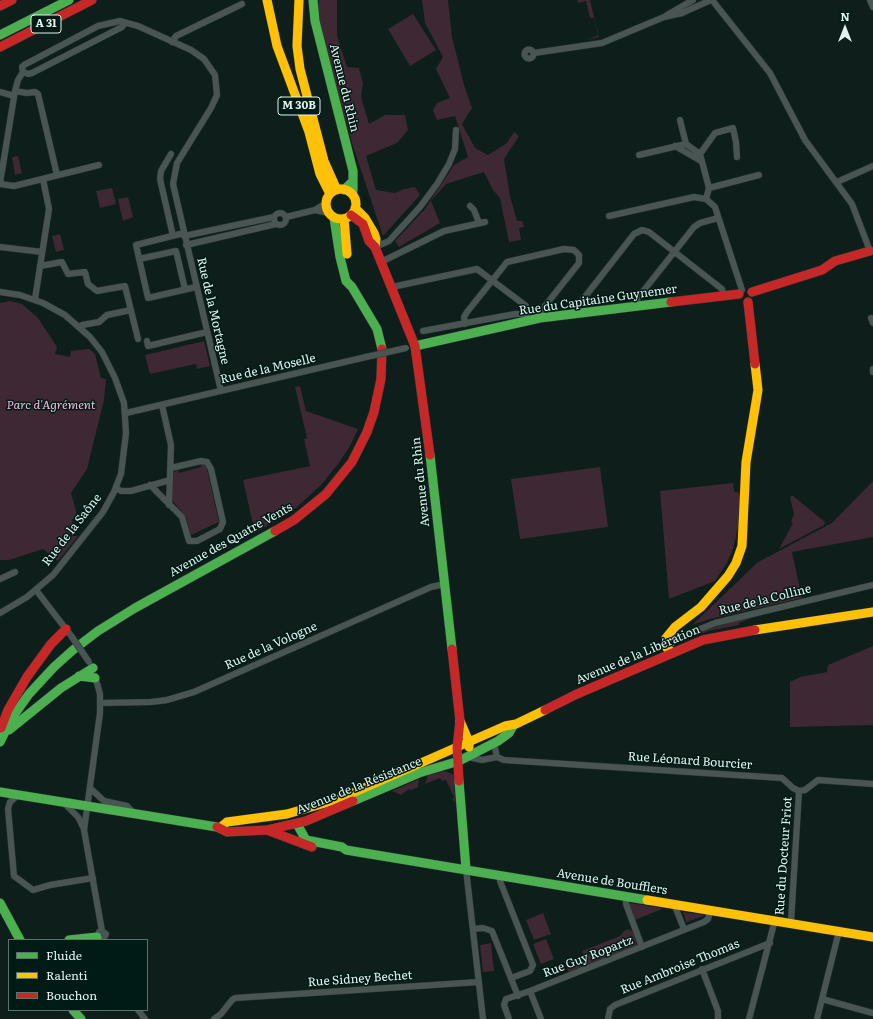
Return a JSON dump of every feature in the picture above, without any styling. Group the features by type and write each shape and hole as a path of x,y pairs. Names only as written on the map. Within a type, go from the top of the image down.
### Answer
{"main road":[{"path":"0,3 5,0"},
{"path":"0,6 12,0"},
{"name":"A 31","path":"0,35 69,0"},
{"name":"A 31","path":"0,47 92,0"},
{"name":"M 30B","path":"267,0 277,46 308,132 320,174 341,192"},
{"path":"299,0 297,46 300,69 324,161 341,192 355,200 350,214 332,215"},
{"name":"Avenue du Rhin","path":"313,0 315,21 353,171 353,190 341,192"},
{"path":"326,203 341,192"},
{"name":"Avenue des Quatre Vents","path":"1,737 16,713 37,685 54,667 83,642 141,604 294,520 317,502 342,475 357,452 372,419 380,389 382,368 381,344 377,329 352,287 346,281 332,215 326,203"},
{"name":"Avenue du Rhin","path":"350,214 360,221 369,241 375,247 392,287 410,347 426,420 462,725 469,742"},
{"name":"Avenue des Quatre Vents","path":"350,214 344,236 352,287"},
{"path":"752,292 822,270 835,261 872,249"},
{"path":"748,302 741,301 740,292 746,288 752,292"},
{"name":"Rue du Capitaine Guynemer","path":"410,347 527,317 540,318 740,292"},
{"path":"670,648 666,638 680,623 701,607 728,576 736,563 742,546 746,491 746,462 758,390 748,302 752,298 752,292"},
{"name":"Avenue de la Libération","path":"458,748 505,726 513,726 670,648 731,633 873,612"},
{"path":"1,737 8,710 27,677 51,644 69,633"},
{"path":"1,737 38,705 79,676 91,665"},
{"path":"79,676 95,678"},
{"path":"462,725 482,737 488,738 494,743"},
{"name":"Avenue du Rhin","path":"458,748 462,725"},
{"name":"Avenue de la Libération","path":"459,761 510,733 513,726"},
{"path":"460,773 468,757 469,742"},
{"path":"458,748 466,869"},
{"name":"Avenue de la Résistance","path":"220,828 227,822 274,816 309,809 356,792 458,748"},
{"name":"Avenue de la Résistance","path":"0,792 220,828 227,832 267,830 302,826 419,773 459,761"},
{"path":"302,826 311,814 309,809"},
{"name":"Avenue de Boufflers","path":"274,816 290,820 302,826 303,838 308,841 342,847 346,850 626,897 791,922 873,937"},
{"name":"Avenue de Boufflers","path":"267,830 310,847 340,852 346,850"},
{"path":"0,903 19,939"},
{"path":"0,916 19,939"},
{"path":"84,939 99,938"},
{"path":"74,1011 81,1019"},
{"path":"83,1011 90,1019"}],"street":[{"path":"664,18 693,0"},
{"path":"534,54 602,44 712,0 770,74 805,140 855,208 872,249"},
{"path":"870,0 873,7"},
{"path":"172,42 176,36 242,4"},
{"name":"Rue de la Mortagne","path":"108,22 120,21 125,24 134,25 196,52 204,59 212,70 217,84 217,95 211,108 174,171 173,188 221,391"},
{"path":"98,165 14,186 0,184 12,108 18,80 23,72 22,67 108,22 111,27 111,33"},
{"path":"23,72 28,74 32,73 111,33 125,24"},
{"path":"0,92 15,94 35,92 38,94 57,175"},
{"path":"680,120 686,144 700,154"},
{"path":"706,199 709,188 700,154 715,133 733,128 737,157"},
{"path":"375,247 389,241 420,207 437,184 449,164 455,149 456,130"},
{"path":"639,155 686,144"},
{"path":"675,146 701,161"},
{"path":"171,154 161,171 160,179 173,236"},
{"path":"837,182 873,166"},
{"path":"709,188 759,175"},
{"path":"35,299 49,206 43,178"},
{"path":"609,216 694,197 706,199 715,207 740,292"},
{"path":"286,217 315,210 326,203"},
{"path":"381,262 444,231 482,222 470,206"},
{"path":"315,210 332,215"},
{"path":"196,287 148,298 136,245 173,236 274,217 280,212 286,217"},
{"path":"274,217 276,224"},
{"path":"186,246 276,224 283,224 286,217"},
{"path":"636,306 637,299 697,224 718,218"},
{"path":"576,313 577,307 636,232 642,230 649,232 722,289 723,295"},
{"path":"0,247 42,252"},
{"path":"465,324 464,317 467,312 492,279 509,261 564,249 574,250 579,255 579,263 545,306 540,314 540,318"},
{"path":"139,259 176,251 185,289"},
{"path":"40,266 62,262 68,274 85,272 88,284 97,291 124,286 138,339"},
{"path":"392,287 473,269 481,271 492,279 526,306 527,310 527,317 515,314 423,331"},
{"name":"Rue de la Saône","path":"0,292 35,299 65,315 80,328 98,347 110,365 120,389 126,413 123,467 116,488 103,512 68,558 36,590 0,613"},
{"path":"80,328 82,325 99,322 107,315 131,310"},
{"path":"147,341 148,346 207,332"},
{"name":"Rue de la Moselle","path":"126,413 410,347"},
{"path":"162,405 172,445 169,505"},
{"path":"150,486 182,517 189,541 198,541 220,529 223,524 221,514 211,469 205,461 171,468"},
{"path":"116,488 121,491 131,490 170,480"},
{"path":"0,579 15,572"},
{"name":"Rue de la Vologne","path":"100,703 160,701 194,692 431,587 445,584"},
{"name":"Rue de la Colline","path":"670,648 691,632 715,624 873,585"},
{"path":"36,590 91,665 95,678 100,703 99,724 84,830"},
{"path":"494,743 497,757"},
{"name":"Rue Léonard Bourcier","path":"468,757 482,760 497,757 504,760 782,778 793,788 799,791"},
{"path":"799,791 805,790 818,780 873,784"},
{"path":"90,788 104,801 127,806 136,815"},
{"name":"Rue du Docteur Friot","path":"791,922 799,791"},
{"path":"15,794 8,809 14,874 31,890 36,890 50,885 93,878"},
{"path":"62,802 78,817 84,830 93,878 99,938"},
{"path":"466,869 483,1019"},
{"path":"501,875 500,881 533,965 530,971 510,976"},
{"path":"626,897 626,904 642,947"},
{"path":"674,904 684,929"},
{"name":"Rue Guy Ropartz","path":"509,1019 504,1005 506,999 518,996 707,920 710,910"},
{"path":"749,1019 776,920"},
{"path":"473,929 483,928 492,931 518,996"},
{"path":"816,1019 839,931"},
{"name":"Rue Ambroise Thomas","path":"608,1019 609,1011 613,1006 770,943"},
{"path":"702,969 718,1011 718,1019"},
{"name":"Rue Sidney Bechet","path":"215,1019 232,1000 243,997 479,982"},
{"path":"530,991 541,1019"},
{"path":"822,999 873,1013"},
{"path":"139,1011 145,1019"}],"green space":[{"path":"319,0 337,0 337,36 347,67 359,68 363,83 361,97 369,124 385,115 405,115 408,130 397,143 366,156 376,190 395,193 404,189 415,187 420,195 383,236 353,146 334,81 318,13"},
{"path":"422,0 448,0 452,37 464,85 472,108 462,124 475,148 488,155 507,143 514,132 519,136 504,159 510,196 517,221 522,221 524,227 519,228 521,240 509,242 500,198 493,190 484,172 446,184 431,201 440,223 399,247 395,241 425,209 454,165 468,157 455,116 437,120 433,110 437,103 450,98 436,69 443,57 425,23"},
{"path":"578,0 590,0 599,37 587,40 598,35 594,18 590,18 586,1 578,3"},
{"path":"413,14 436,50 410,66 388,29"},
{"path":"18,156 22,173 15,175 12,157"},
{"path":"112,188 116,204 100,208 96,191"},
{"path":"128,197 133,217 123,221 118,199"},
{"path":"60,234 64,250 56,252 52,236"},
{"name":"Parc d'Agrément","path":"10,301 22,304 38,318 57,347 55,354 70,357 71,351 89,349 95,354 101,378 106,379 104,400 87,469 71,493 78,518 72,519 73,525 70,534 71,536 78,536 58,561 43,549 9,560 0,560 0,303"},
{"path":"204,341 210,366 197,369 196,364 150,374 145,355"},
{"path":"300,386 306,411 358,429 350,446 321,485 297,507 255,533 243,480 310,466 304,439 307,438 295,387"},
{"path":"201,464 206,465 219,522 191,535 186,517 172,500 173,473 178,470 179,473 201,467"},
{"path":"600,467 608,527 520,539 511,479"},
{"path":"873,481 873,537 792,552 802,598 710,619 692,625 758,562 832,523"},
{"path":"733,483 734,492 738,492 740,498 738,527 733,549 727,563 715,581 669,599 660,491"},
{"path":"792,495 825,522 824,525 779,549 793,523 791,522 794,514 790,498"},
{"path":"769,611 739,623 739,625 708,631 679,642 708,629"},
{"path":"873,646 873,725 790,727 790,682 800,677 827,672 828,665"},
{"path":"445,771 454,775 455,802 452,800 454,797 446,780 442,781 440,778 425,784 428,775"},
{"path":"419,779 418,787 411,790 409,789 401,795 392,791"},
{"path":"629,904 662,909 635,920"},
{"path":"683,912 704,915 704,916 686,922"},
{"path":"543,913 551,934 534,940 526,920"},
{"path":"628,929 633,932 637,945 587,965 582,951 620,936"},
{"path":"546,939 554,959 541,964 533,944"},
{"path":"491,943 494,971 483,972 480,945"},
{"path":"573,957 574,961 579,959 582,968 569,973 564,961"}],"traffic: fast":[{"path":"0,35 69,0"},
{"path":"313,0 315,21 353,171 353,190 351,193"},
{"path":"344,190 353,181"},
{"path":"334,218 340,257 346,281 352,287 377,329 382,349"},
{"path":"415,346 540,318 671,302"},
{"path":"430,455 452,649"},
{"path":"0,742 12,718 29,694 54,667 73,650 98,631 135,608 275,531"},
{"path":"9,730 61,688 93,668"},
{"path":"79,676 95,678"},
{"path":"353,801 419,773 459,761 498,741 509,733 513,726"},
{"path":"459,781 466,869"},
{"path":"0,792 217,827"},
{"path":"297,824 306,840 342,847 346,850 647,900"},
{"path":"0,903 19,939"},
{"path":"78,939 97,937"},
{"path":"74,1011 81,1019"}],"traffic: slow":[{"path":"267,0 277,46 309,132 320,174 330,194"},
{"path":"299,0 297,46 300,69 324,161 337,190"},
{"path":"341,189 347,190 355,198 356,204 355,210 347,218 341,219 335,218 327,210 326,204 327,198 335,190 341,189"},
{"path":"355,208 365,218 374,233 376,239 375,247"},
{"path":"344,219 347,254"},
{"path":"672,653 667,648 666,638 675,627 701,607 728,576 736,563 742,546 746,462 758,390 755,364"},
{"path":"755,630 873,612"},
{"path":"220,828 227,822 287,814 339,799 505,726 516,724 545,710"},
{"path":"460,721 469,742 469,747"},
{"path":"647,900 873,937"}],"traffic: jam":[{"path":"0,6 12,0"},
{"path":"0,47 92,0"},
{"path":"351,215 363,224 369,241 375,247 415,346 430,455"},
{"path":"752,292 822,270 835,261 870,251"},
{"path":"671,302 739,294"},
{"path":"748,302 755,364"},
{"path":"275,531 294,520 326,494 352,462 367,432 374,412 381,379 382,349"},
{"path":"1,728 8,710 27,677 51,644 66,629"},
{"path":"545,710 577,694 703,640 755,630"},
{"path":"452,649 460,721 457,748 459,781"},
{"path":"217,827 227,832 267,830 306,821 353,801"},
{"path":"267,830 312,847"}]}
